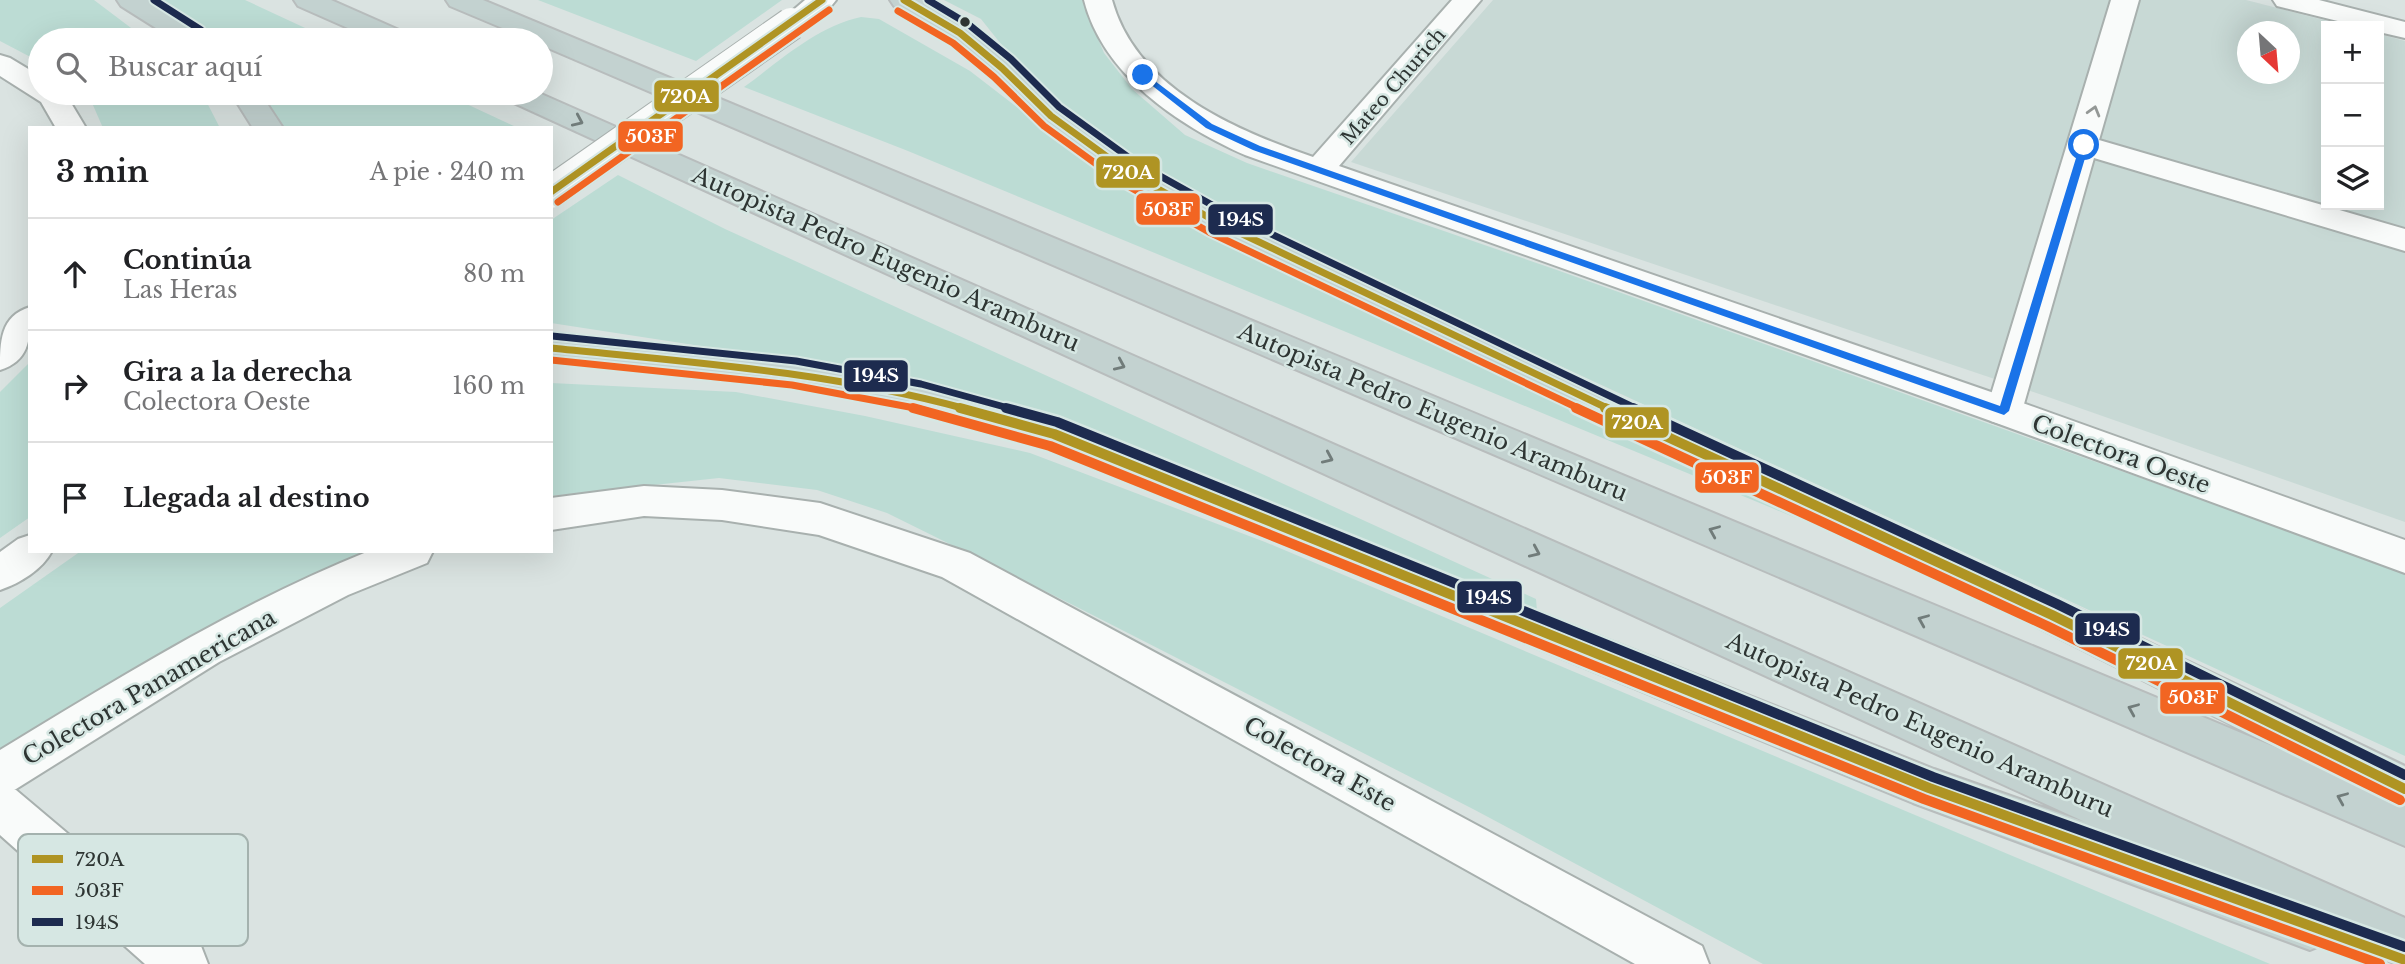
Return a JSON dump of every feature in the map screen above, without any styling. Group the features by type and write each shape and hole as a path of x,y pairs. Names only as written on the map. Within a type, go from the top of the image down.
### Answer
{"highway":[{"path":"131,0 175,28"},
{"path":"308,0 371,28"},
{"name":"Autopista Pedro Eugenio Aramburu","path":"460,0 526,28"},
{"path":"904,0 960,33 1002,68 1051,116 1128,172 1215,221 1530,373 2052,615 2405,789"},
{"name":"Autopista Pedro Eugenio Aramburu","path":"553,39 2405,824"},
{"path":"254,105 267,126"},
{"name":"Autopista Pedro Eugenio Aramburu","path":"542,105 2405,943"},
{"path":"553,348 794,373 918,396 1054,434 1929,788 2405,960"}],"street":[{"path":"553,190 822,0"},
{"name":"Colectora Oeste","path":"1098,0 1098,8 1116,43 1143,75 1209,126 1256,148 2004,411 2405,557"},
{"name":"Mateo Churich","path":"1318,171 1467,0"},
{"path":"2004,411 2125,0"},
{"path":"2287,0 2405,30"},
{"path":"0,64 28,82"},
{"path":"58,105 70,126"},
{"path":"2084,145 2405,240"},
{"path":"0,357 28,322"},
{"name":"Colectora Este","path":"553,514 645,501 722,505 820,519 956,565 1684,964"},
{"path":"0,573 29,553"},
{"name":"Colectora Panamericana","path":"0,774 204,649 334,583 408,553"},
{"path":"0,805 33,834"},
{"path":"162,946 183,964"}],"shaded area":[{"path":"1493,0 2246,0 2328,21 2321,21 2321,210 2384,210 2384,35 2405,41 2405,522 2051,398 1351,162"}],"green space":[{"path":"0,0 94,0 131,28 28,28 28,56 0,41"},
{"path":"157,0 245,0 305,28 200,28"},
{"path":"538,0 782,0 696,61"},
{"path":"944,0 1082,0 1104,53 1132,89 1185,135 1247,163 1554,269 2405,572 2405,756 1168,185 1073,120 1024,73 981,19"},
{"path":"861,17 879,19 970,71 1091,164 1206,233 1389,316 1814,517 1796,518 908,151 744,87 814,36"},
{"path":"93,105 208,105 219,126 102,126"},
{"path":"269,105 469,105 514,126 282,126"},
{"path":"618,175 725,229 1536,599 1537,611 1278,505 1062,423 818,364 553,323 553,219"},
{"path":"28,364 28,518 0,538 0,392"},
{"path":"553,383 736,392 865,416 1030,453 1265,542 2270,964 1763,964 1473,809 887,513 817,490 719,478 553,496"},
{"path":"78,553 361,553 257,603 0,753 0,608"}],"transit line":[{"name":"194S","path":"154,0 198,28"},
{"name":"720A","path":"553,191 822,0"},
{"name":"720A","path":"904,0 960,33 1002,68 1051,116 1128,172 1215,221 1530,373 2052,615 2405,789"},
{"name":"194S","path":"928,0 968,24 1011,59 1059,107 1135,162 1221,210 1535,362 2057,604 2405,775"},
{"name":"503F","path":"558,202 829,10"},
{"name":"503F","path":"898,11 953,43 994,77 1044,126 1121,182 1209,232 1525,384 2047,626 2400,800"},
{"name":"194S","path":"553,336 796,361 921,384 1057,422 1933,777 2405,947"},
{"name":"720A","path":"553,348 794,373 918,396 1054,434 1929,788 2405,960"},
{"name":"503F","path":"553,360 792,385 915,408 1050,446 1924,799 2380,964"}],"route":[{"path":"1143,75 1209,126 1256,148 2004,411 2084,145"}]}
